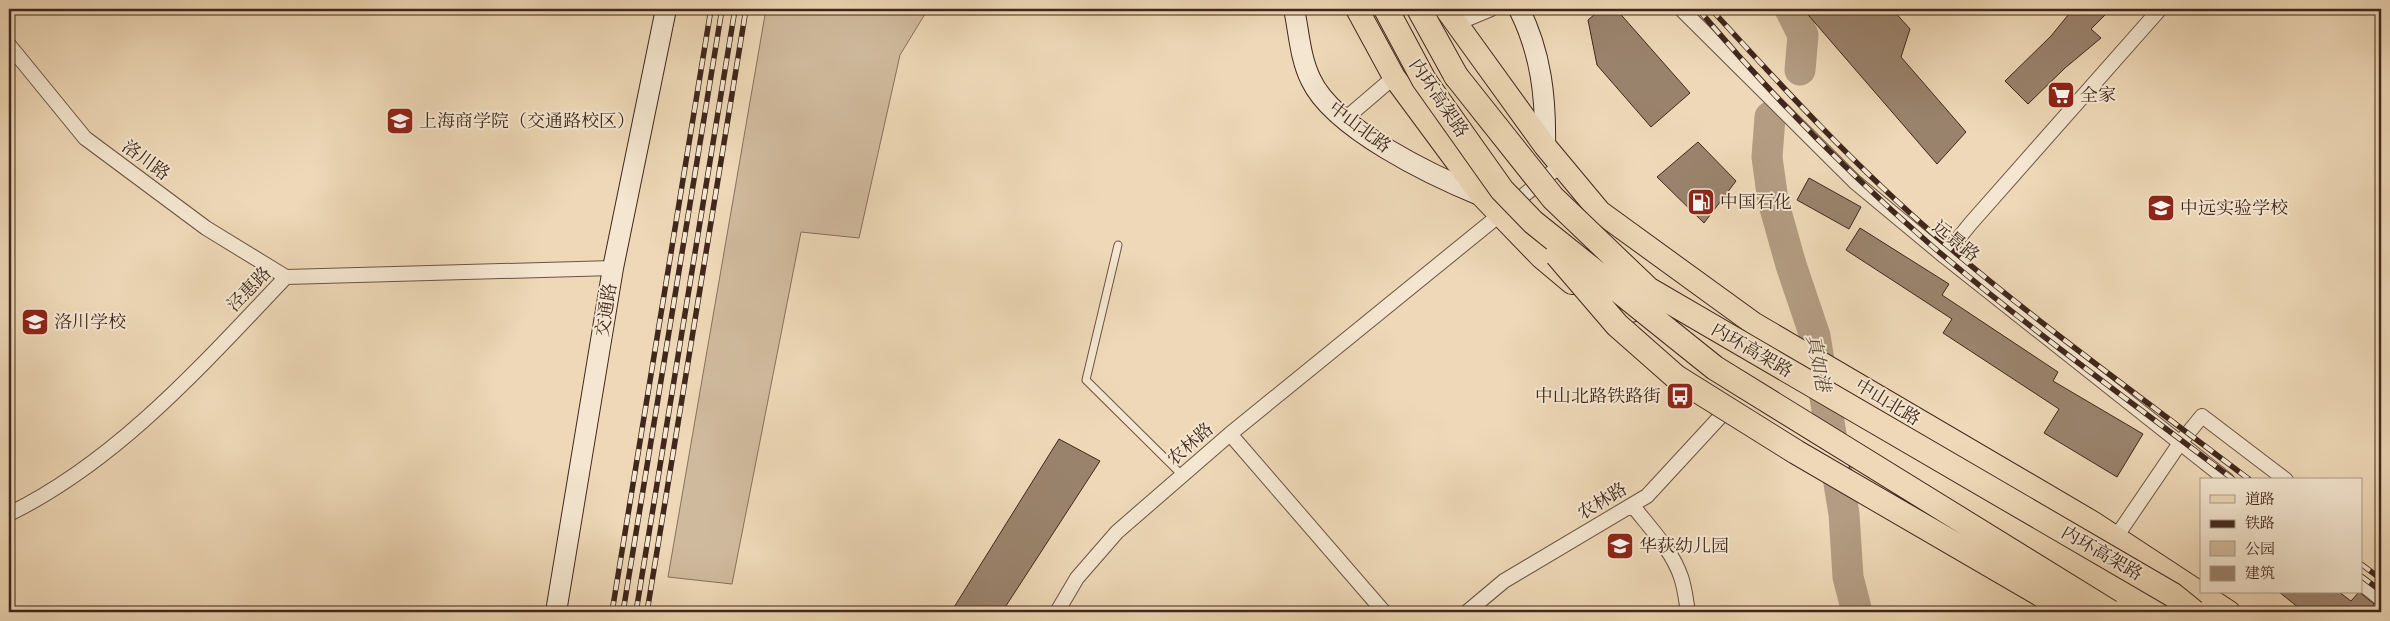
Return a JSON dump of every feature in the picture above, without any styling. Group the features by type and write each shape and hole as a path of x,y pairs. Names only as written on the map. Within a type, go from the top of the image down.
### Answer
{"highway":[{"name":"内环高架路","path":"1386,9 1424,80 1492,193 1533,222 1715,368 2110,612"},
{"name":"内环高架路","path":"1419,9 1456,76 1553,198 1648,289 2173,595 2194,612"},
{"path":"1492,193 1617,326 1676,378 1796,452 2071,612"}],"main road":[{"name":"交通路","path":"556,612 613,268 666,9"},
{"name":"中山北路","path":"1294,9 1304,62 1310,79 1330,106 1400,157 1441,180 1492,193"},
{"name":"中山北路","path":"1357,9 1394,77 1492,193 1500,215 1541,258 1611,315 2063,612"},
{"path":"1519,9 1538,58 1546,111 1545,146"},
{"name":"中山北路","path":"1450,16 1545,146 1600,212 1753,322 2116,537 2200,593"},
{"name":"中山北路","path":"2202,594 2229,612"}],"street":[{"path":"1450,16 1491,9"},
{"name":"远景路","path":"1682,9 1855,182 1944,256 2224,478"},
{"path":"1944,256 2160,9"},
{"name":"洛川路","path":"9,45 85,138 206,228 286,277"},
{"path":"1346,119 1394,77"},
{"path":"1230,434 1561,165"},
{"name":"泾惠路","path":"9,514 55,488 128,434 164,401 286,277 613,268"},
{"name":"农林路","path":"1467,612 1504,581 1633,506 1660,483 1737,398"},
{"path":"2116,537 2180,443 2202,416 2283,478"},
{"name":"农林路","path":"1057,612 1076,578 1117,532 1230,434 1384,612"},
{"path":"1633,506 1666,548 1676,565 1682,578 1688,612"},
{"path":"2362,584 2381,599"}],"lane":[{"path":"1118,245 1086,380 1182,475"}],"green space":[{"path":"766,9 928,9 900,55 859,238 801,232 732,584 668,577"}],"building":[{"path":"1601,9 1616,9 1690,93 1651,127 1597,65 1588,20"},
{"path":"1803,9 1892,9 1910,29 1901,57 1966,132 1937,164"},
{"path":"2073,9 2111,9 2091,29 2101,38 2065,68 2028,104 2005,81 2051,36"},
{"name":"中国石化","path":"1698,142 1736,181 1704,223 1657,177"},
{"path":"1809,178 1861,207 1849,229 1797,200"},
{"path":"1860,228 1949,284 1942,295 2058,372 2053,381 2143,434 2117,477 2044,433 2059,409 1943,333 1952,319 1846,250"},
{"path":"1059,439 1100,461 1002,612 951,612"},
{"path":"2282,594 2342,594 2351,601 2357,594 2362,594 2374,604 2369,612 2304,612"}],"waterway":[{"name":"真如港","path":"1790,9 1803,35 1800,70"},
{"name":"真如港","path":"1770,117 1767,157 1773,201 1791,265 1815,336 1844,514 1848,577 1857,612"}],"railway":[{"path":"612,612 711,9"},
{"path":"623,612 722,9"},
{"path":"636,612 735,9"},
{"path":"647,612 746,9"},
{"path":"1698,9 1781,102 1840,162 1901,219 1969,277 2044,336 2231,478"},
{"path":"1711,9 1849,155 1937,237 2052,331 2247,478"},
{"path":"2362,565 2381,579"},
{"path":"2362,577 2381,591"}],"place":[{"name":"全家","path":"2061,95"},
{"name":"上海商学院（交通路校区）","path":"400,121"},
{"name":"中国石化","path":"1701,202"},
{"name":"中远实验学校","path":"2161,208"},
{"name":"洛川学校","path":"35,322"},
{"name":"中山北路铁路街","path":"1680,396"},
{"name":"华荻幼儿园","path":"1620,546"}]}
